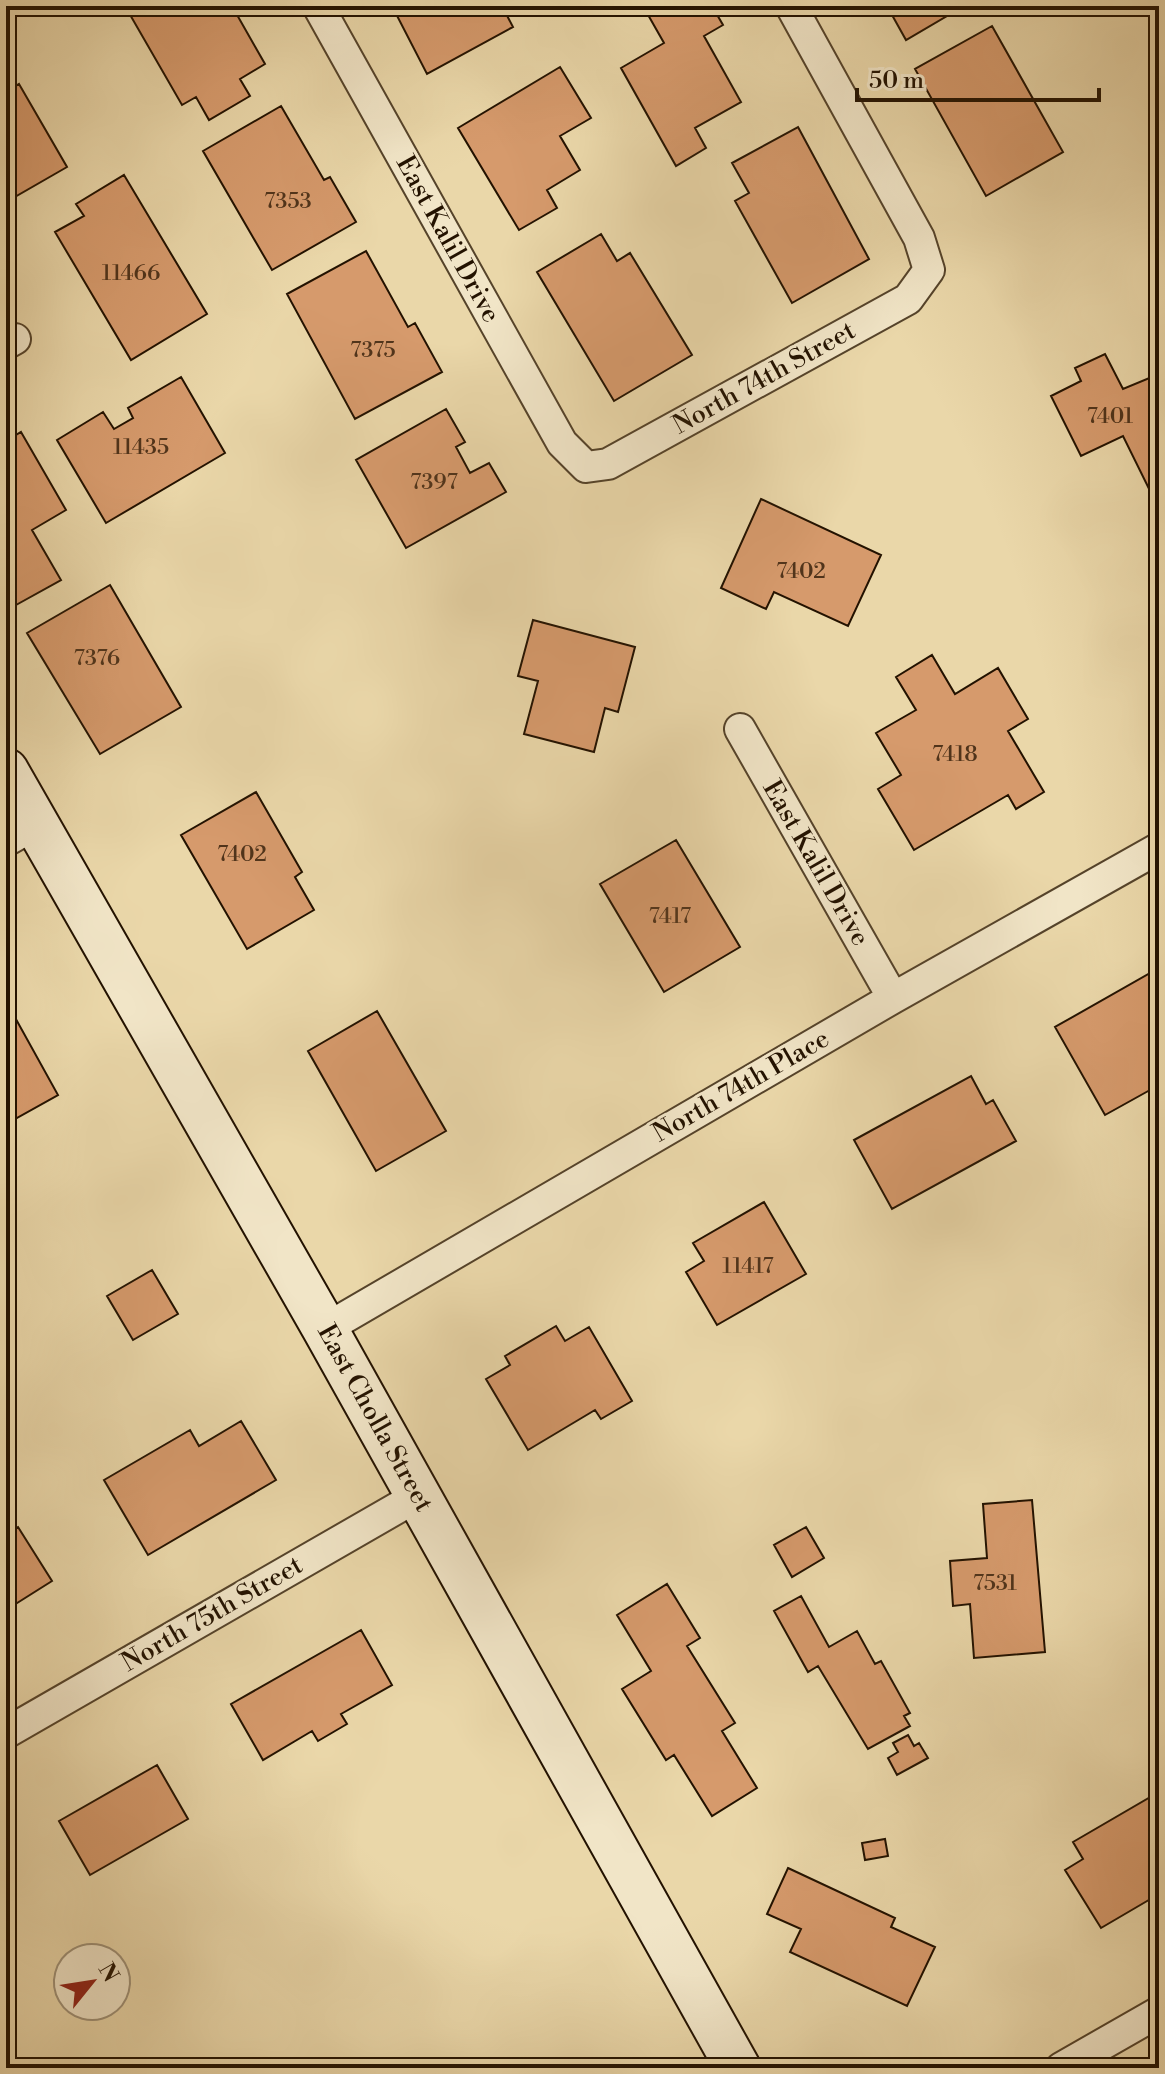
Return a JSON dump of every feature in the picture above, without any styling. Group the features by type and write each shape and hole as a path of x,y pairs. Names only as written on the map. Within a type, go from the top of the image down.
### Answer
{"street":[{"name":"East Kalil Drive","path":"318,6 562,443 586,467"},
{"name":"North 74th Street","path":"586,467 608,464 908,299 929,270 919,238 791,6"},
{"name":"East Kalil Drive","path":"740,729 893,998"},
{"name":"East Cholla Street","path":"6,771 21,832 325,1329 738,2068"},
{"name":"North 74th Place","path":"325,1329 893,998 1159,848"},
{"name":"North 75th Street","path":"6,1733 418,1496"},
{"path":"1061,2068 1159,2012"}],"building":[{"path":"125,6 232,6 265,64 240,79 250,96 209,120 196,97 182,105"},
{"path":"392,6 502,6 513,27 427,74"},
{"path":"643,6 712,6 723,25 704,36 741,102 695,128 706,148 676,166 621,68 664,43"},
{"path":"887,6 964,6 906,40"},
{"path":"992,26 1063,152 986,196 915,69"},
{"path":"560,67 591,118 560,136 580,170 547,190 557,208 519,230 458,128"},
{"path":"19,84 67,167 6,202 6,92"},
{"path":"281,106 324,180 330,177 356,222 272,270 203,151"},
{"path":"798,127 869,259 792,303 735,201 749,193 732,163"},
{"path":"124,175 207,314 131,360 55,232 84,216 76,204"},
{"path":"601,234 617,261 630,253 692,355 614,401 537,272"},
{"path":"366,251 408,327 415,323 442,372 355,419 287,294"},
{"path":"1159,261 1159,283 1150,267"},
{"path":"1105,354 1123,389 1159,374 1158,507 1123,436 1081,456 1051,396 1081,381 1075,368"},
{"path":"181,377 225,453 106,523 57,440 103,412 114,429 133,418 128,408"},
{"path":"446,409 465,442 456,447 470,473 489,463 506,492 406,548 356,460"},
{"path":"21,432 66,510 32,530 61,580 16,605 6,587 6,441"},
{"path":"761,499 881,555 848,626 774,592 766,609 721,588"},
{"path":"110,585 181,707 100,754 27,633"},
{"path":"533,620 635,647 618,712 605,708 594,752 524,734 538,681 518,676"},
{"path":"932,655 955,694 998,668 1028,719 1008,731 1044,792 1016,809 1008,795 914,850 878,789 901,775 876,733 916,710 896,677"},
{"path":"256,792 302,872 295,877 314,910 247,949 181,835"},
{"path":"676,840 740,947 664,992 600,884"},
{"path":"1159,968 1159,1085 1105,1115 1055,1027"},
{"path":"377,1011 446,1131 376,1171 308,1051"},
{"path":"12,1012 58,1095 6,1124 6,1016"},
{"path":"971,1076 986,1104 993,1100 1016,1141 892,1209 854,1140"},
{"path":"764,1202 806,1274 717,1325 686,1272 704,1261 693,1243"},
{"path":"152,1270 178,1314 133,1340 107,1296"},
{"path":"556,1326 565,1341 589,1327 632,1401 601,1419 595,1410 528,1450 486,1379 510,1365 505,1356"},
{"path":"241,1421 276,1480 148,1555 104,1480 190,1430 199,1446"},
{"path":"1032,1500 1045,1652 974,1658 970,1604 953,1606 950,1561 987,1558 983,1504"},
{"path":"18,1527 52,1581 6,1610 6,1534"},
{"path":"806,1527 824,1558 792,1577 774,1545"},
{"path":"667,1584 700,1638 687,1646 735,1723 722,1731 757,1788 712,1816 674,1755 666,1760 622,1689 651,1671 617,1615"},
{"path":"801,1596 829,1647 857,1631 875,1664 881,1661 910,1713 904,1716 910,1726 868,1749 818,1666 808,1672 774,1611"},
{"path":"361,1630 392,1685 341,1714 347,1724 318,1741 312,1731 263,1760 231,1704"},
{"path":"908,1735 914,1746 919,1743 928,1758 897,1775 888,1758 898,1752 893,1743"},
{"path":"157,1765 188,1819 90,1875 59,1821"},
{"path":"1159,1792 1159,1894 1101,1928 1065,1870 1083,1859 1073,1842"},
{"path":"885,1839 888,1856 865,1860 862,1843"},
{"path":"788,1868 895,1918 891,1927 935,1947 907,2006 790,1952 801,1929 767,1914"}]}
